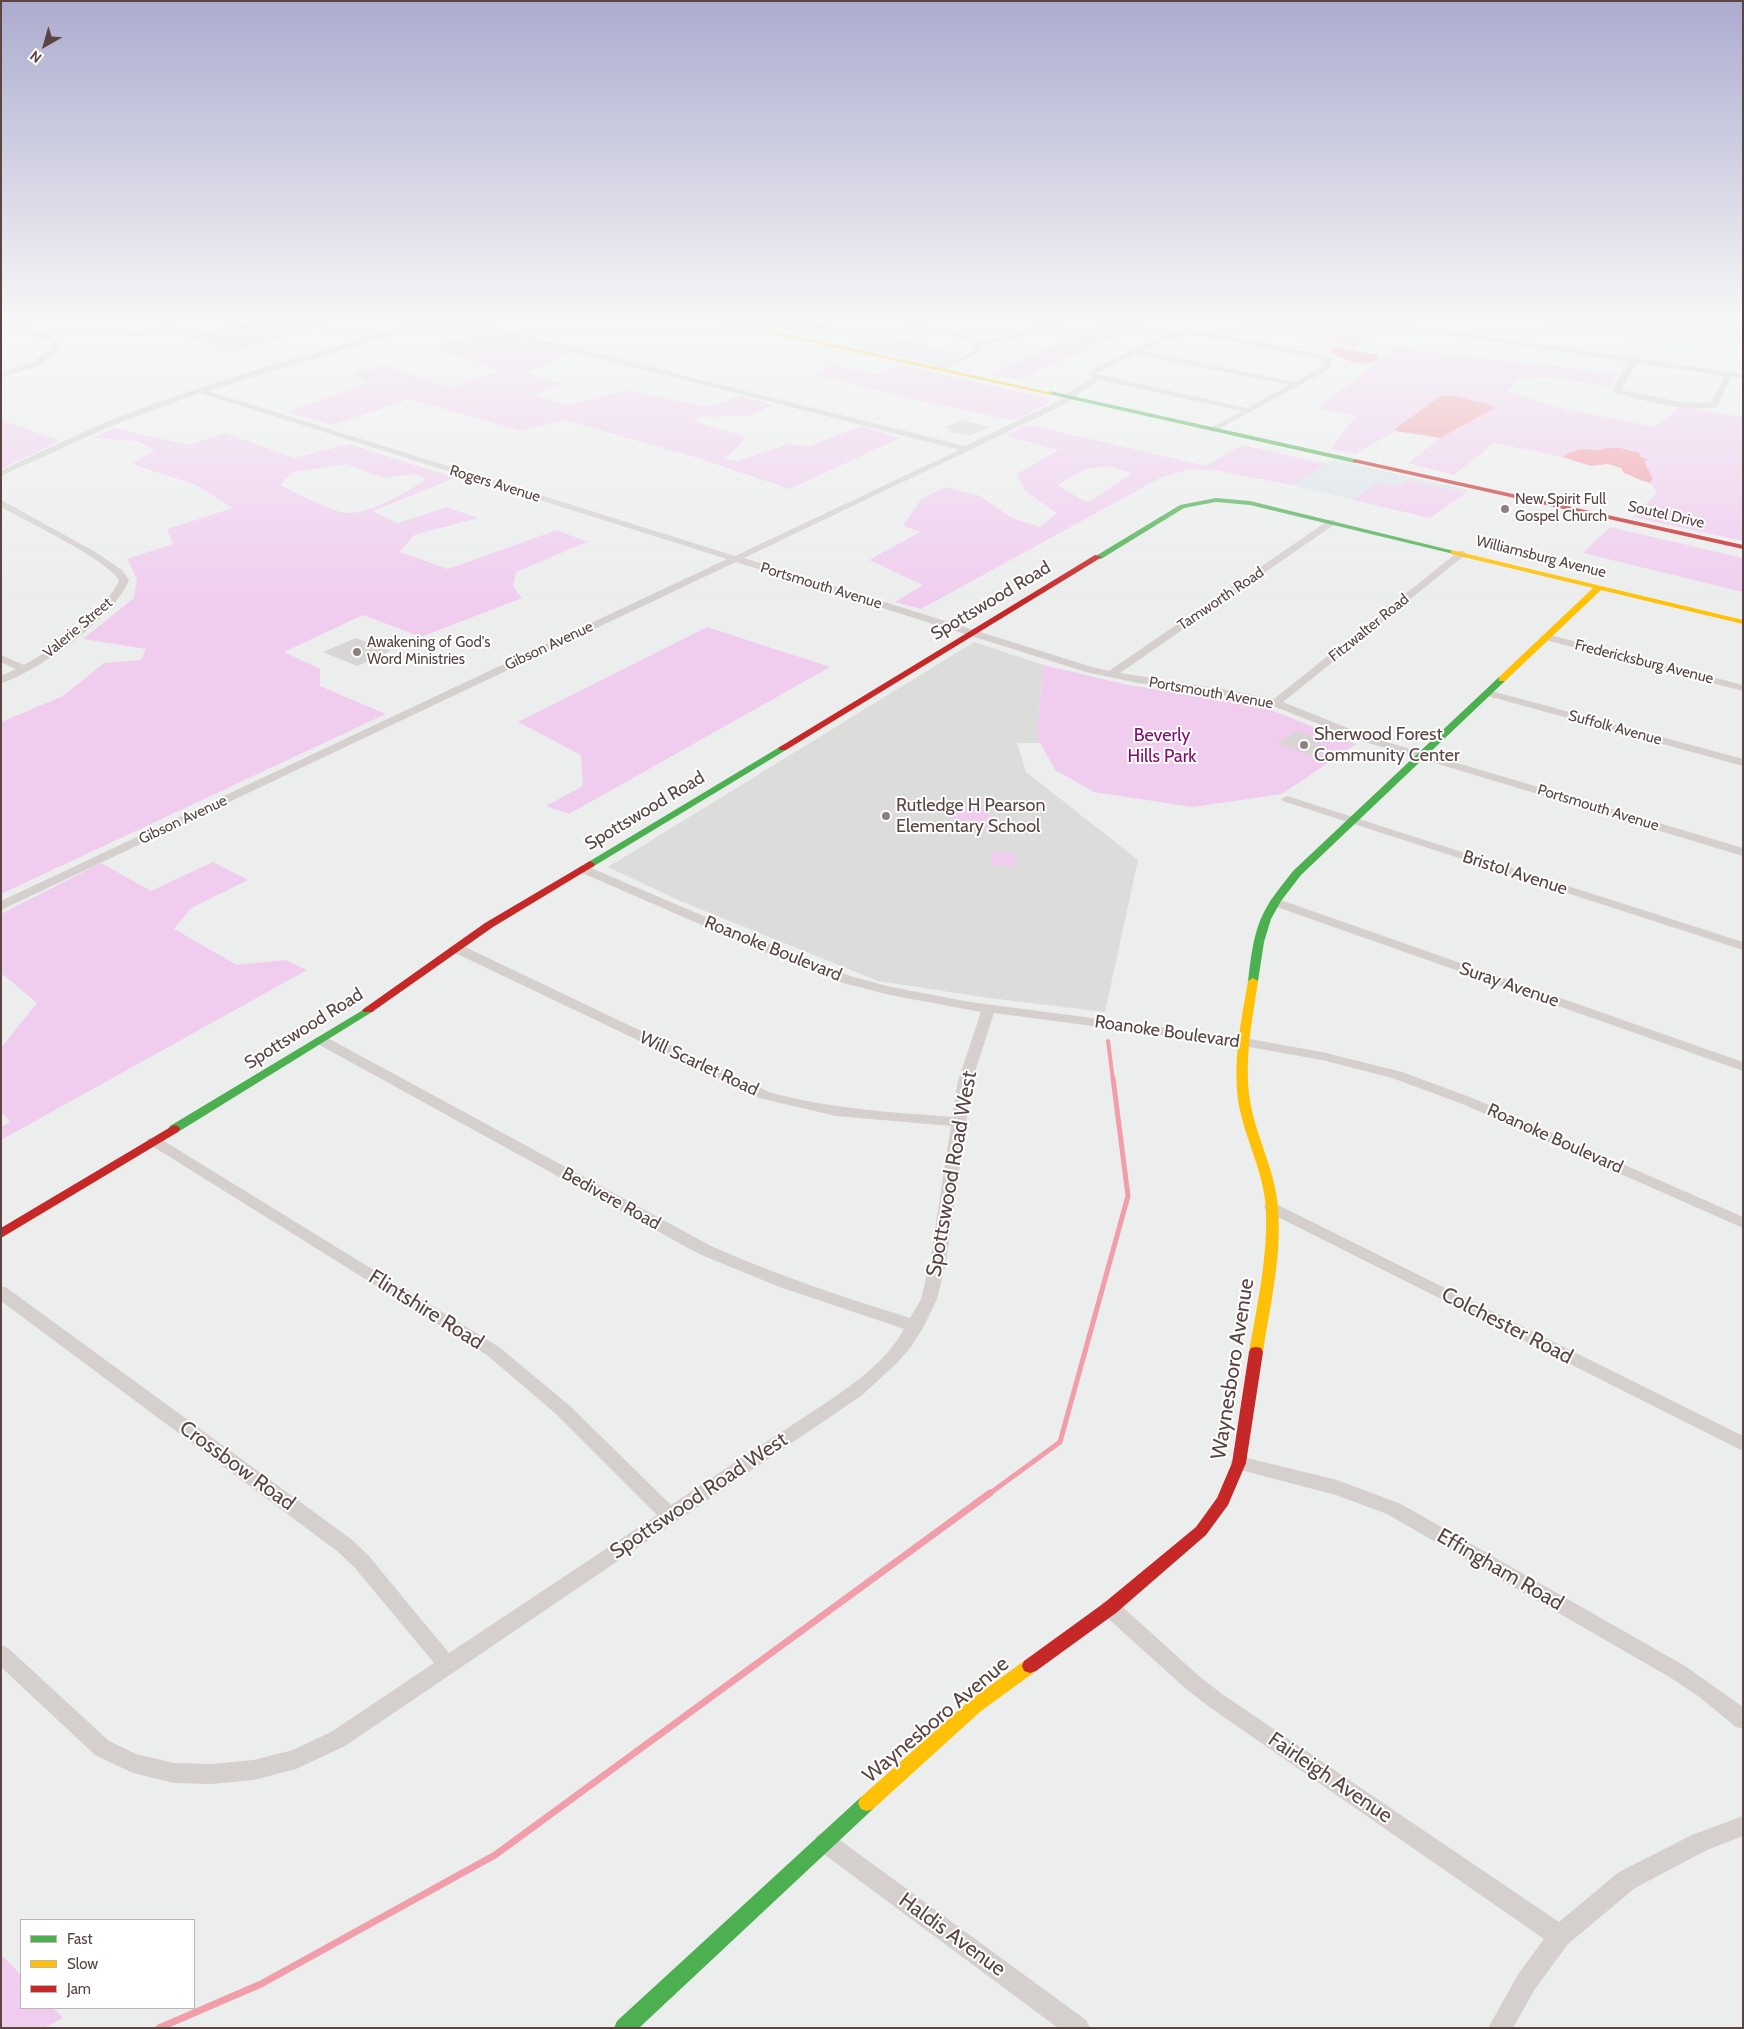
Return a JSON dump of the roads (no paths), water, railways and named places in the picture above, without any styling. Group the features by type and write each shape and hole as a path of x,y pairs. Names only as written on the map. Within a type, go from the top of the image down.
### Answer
{"street":[{"path":"1,474 108,424 142,412"},
{"name":"Rogers Avenue","path":"266,412 734,558"},
{"path":"820,412 966,449"},
{"name":"Gibson Avenue","path":"1,906 1043,412"},
{"name":"Soutel Drive","path":"1130,412 1743,548"},
{"path":"1213,430 1245,412"},
{"name":"Spottswood Road","path":"1,1234 321,1040 384,1000 490,925 1182,506 1215,500 1237,501 1332,522"},
{"name":"Valerie Street","path":"1,503 91,552 119,572 124,580 121,591 100,612 42,659 1,680"},
{"name":"Williamsburg Avenue","path":"1332,522 1743,622"},
{"name":"Tamworth Road","path":"1110,675 1332,522"},
{"name":"Fitzwalter Road","path":"1276,703 1462,554"},
{"name":"Portsmouth Avenue","path":"734,558 1110,675 1222,692 1276,703 1366,739 1743,852"},
{"name":"Waynesboro Avenue","path":"624,2028 975,1706 1110,1608 1201,1531 1223,1501 1239,1463 1272,1247 1272,1207 1266,1174 1245,1108 1241,1085 1244,1042 1258,945 1266,919 1275,902 1297,873 1599,587"},
{"name":"Fredericksburg Avenue","path":"1546,637 1743,688"},
{"path":"1,658 24,669"},
{"name":"Suffolk Avenue","path":"1488,693 1743,763"},
{"name":"Bristol Avenue","path":"1287,799 1743,946"},
{"name":"Roanoke Boulevard","path":"584,869 814,968 890,991 989,1008 1244,1042 1356,1064 1436,1089 1470,1102 1743,1222"},
{"name":"Suray Avenue","path":"1275,902 1743,1067"},
{"name":"Will Scarlet Road","path":"456,948 764,1095 812,1108 843,1113 958,1122"},
{"name":"Spottswood Road West","path":"1,1654 102,1748 134,1763 174,1772 211,1774 254,1770 296,1759 338,1739 855,1391 891,1359 916,1326 930,1299 938,1262 965,1081 989,1008"},
{"name":"Bedivere Road","path":"321,1040 704,1250 747,1270 793,1287 916,1326"},
{"name":"Flintshire Road","path":"154,1141 493,1352 524,1374 552,1399 670,1516"},
{"name":"Colchester Road","path":"1272,1207 1743,1444"},
{"name":"Crossbow Road","path":"1,1292 344,1545 361,1561 448,1666"},
{"name":"Effingham Road","path":"1239,1463 1326,1483 1364,1495 1394,1509 1678,1672 1705,1690 1743,1720"},
{"name":"Fairleigh Avenue","path":"1110,1608 1192,1682 1215,1700 1560,1936"},
{"path":"1500,2028 1527,1981 1560,1936 1627,1880 1700,1842 1743,1826"},
{"name":"Haldis Avenue","path":"825,1842 1078,2028"}],"waterway":[{"path":"1108,1041 1113,1080"},
{"path":"989,1494 1060,1442 1128,1196 1113,1078"},
{"path":"159,2028 261,1984 495,1855 990,1493"}],"place":[{"name":"New Spirit Full Gospel Church","path":"1505,509"},
{"name":"Awakening of God's Word Ministries","path":"357,652"},
{"name":"Sherwood Forest Community Center","path":"1304,745"},
{"name":"Rutledge H Pearson Elementary School","path":"886,816"}],"park label":[{"name":"Beverly Hills Park","path":"1162,746"}]}
